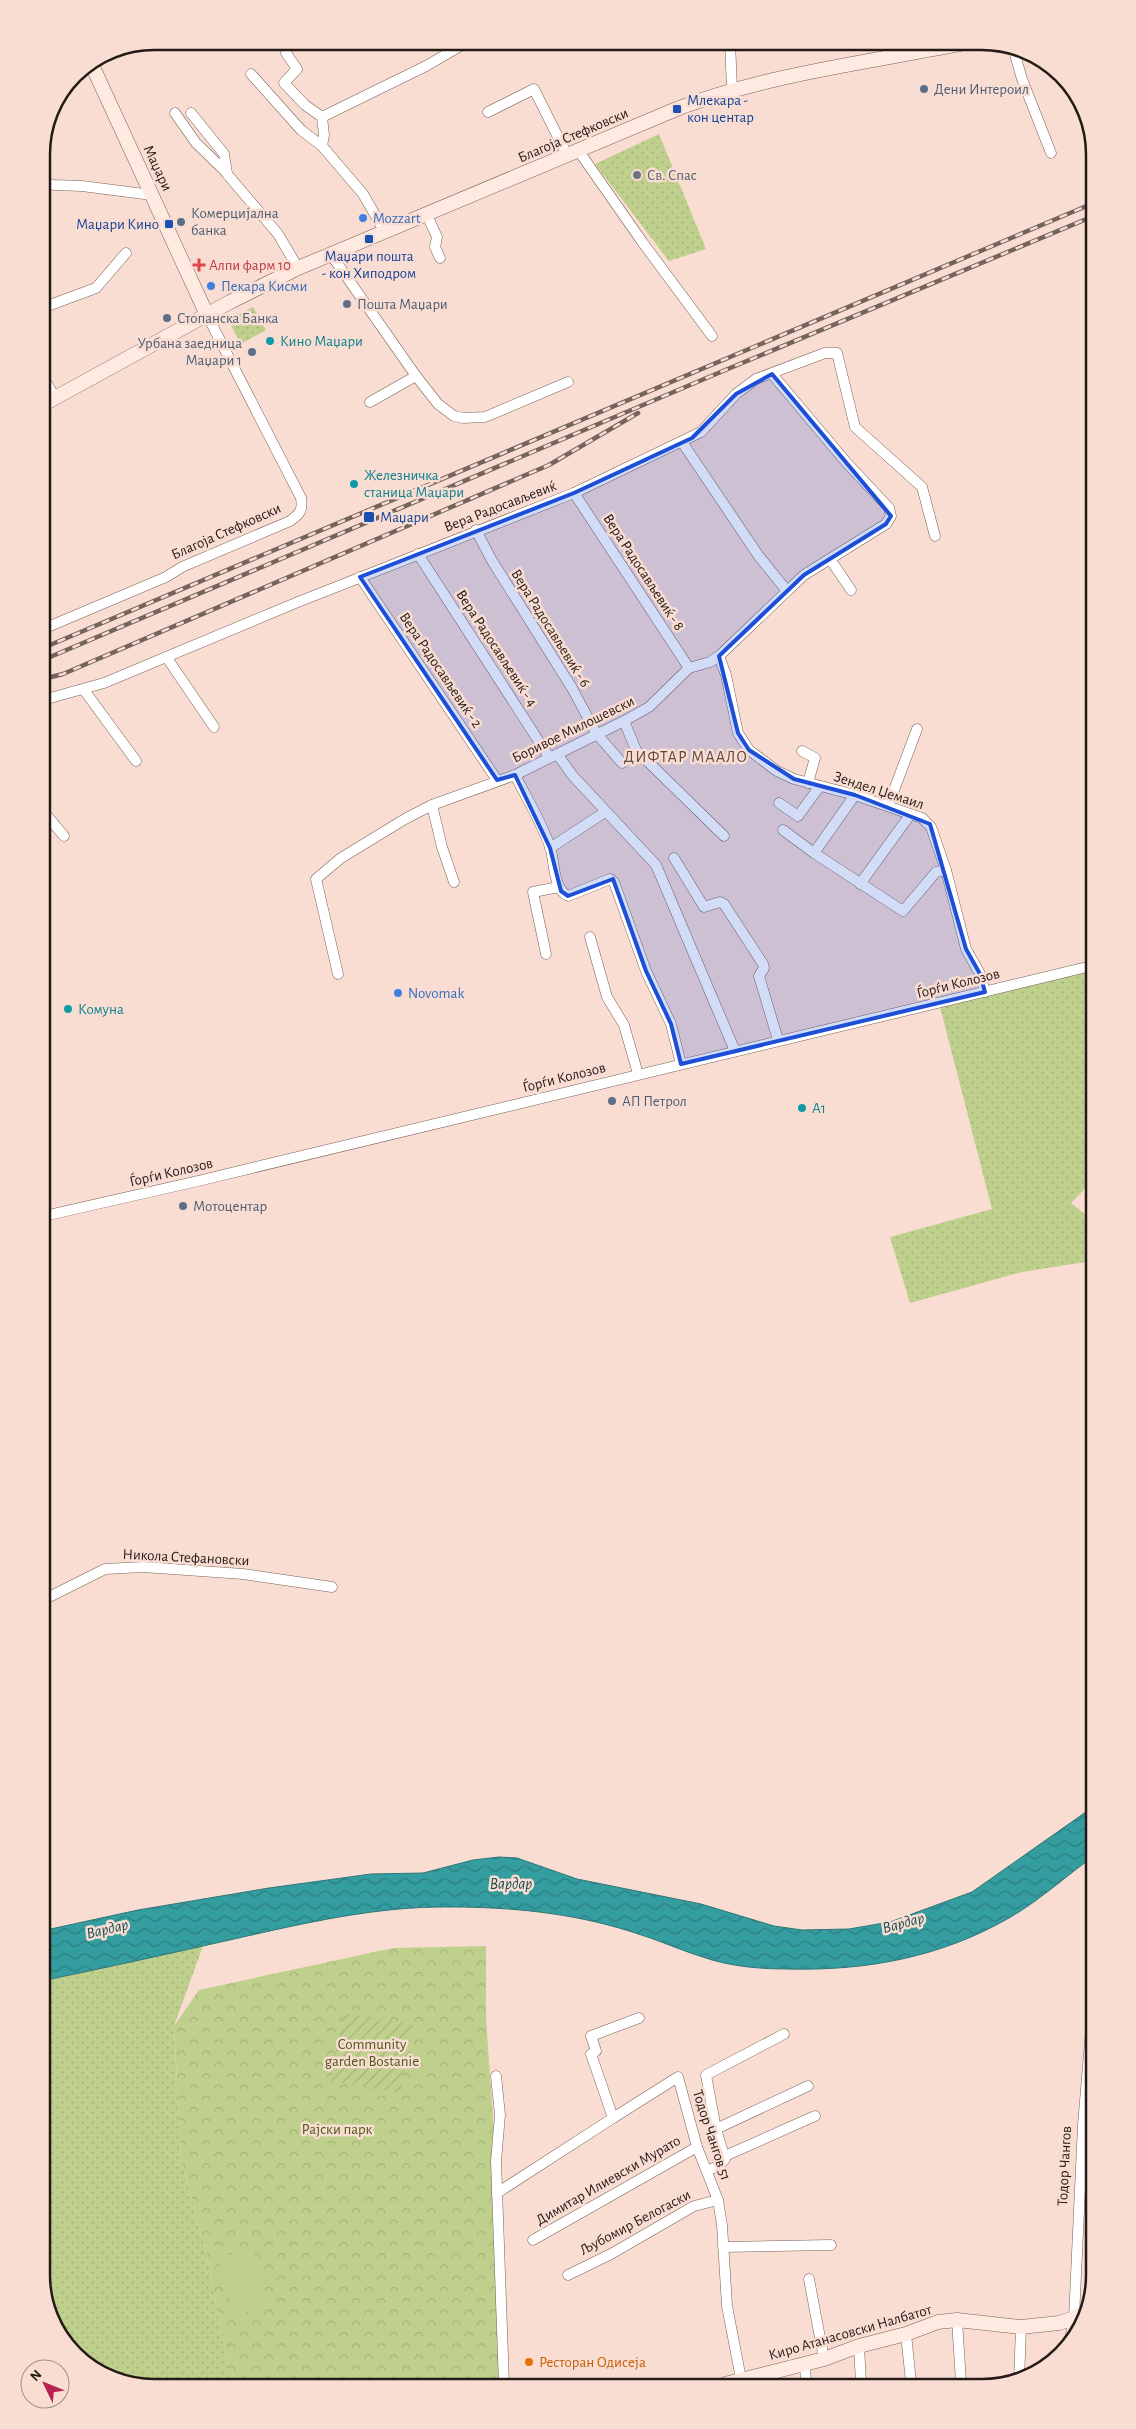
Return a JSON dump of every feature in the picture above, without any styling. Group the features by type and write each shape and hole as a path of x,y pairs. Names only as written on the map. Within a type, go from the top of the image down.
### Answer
{"main road":[{"name":"Благоја Стефковски","path":"50,401 230,302 298,268 332,256 679,108 732,90 840,65 925,50"},
{"name":"Маџари","path":"94,69 207,315"},
{"path":"188,325 195,304 195,290 215,299 230,302"},
{"name":"Киро Атанасовски Налбатот","path":"749,2379 824,2359 859,2346 906,2334 938,2322 957,2320 1021,2328 1059,2323 1078,2316"}],"street":[{"path":"322,117 426,66 454,50"},
{"path":"730,50 732,90"},
{"path":"286,53 297,69 284,82 305,105 322,117 324,135 322,146"},
{"path":"1015,55 1022,79 1052,153"},
{"path":"251,74 301,130 322,146 363,194 385,232"},
{"path":"488,112 534,89 573,153 712,336"},
{"path":"191,113 224,154 227,173"},
{"path":"175,114 196,143 227,173 278,234 298,268"},
{"path":"50,184 152,194"},
{"path":"427,215 436,237 435,247 440,258"},
{"path":"50,305 96,288 126,252"},
{"path":"332,256 416,376 446,411 463,418 485,417 568,382"},
{"name":"Благоја Стефковски","path":"50,626 166,577 182,567 250,539 299,515 302,506 301,498 207,315"},
{"name":"Вера Радосављевиќ","path":"50,698 84,690 167,658 360,577 574,493 701,432 736,394 756,379 825,353 837,353 855,428 922,487 935,536"},
{"name":"Боривое Милошевски","path":"338,974 316,879 342,858 374,837 432,805 515,775 649,708 688,668 710,662 719,656 804,575 886,524 891,516 890,512 772,374"},
{"path":"370,402 416,376"},
{"path":"50,390 55,398"},
{"path":"682,442 758,555 787,591"},
{"name":"Вера Радосављевиќ - 8","path":"574,493 688,668"},
{"name":"Вера Радосављевиќ - 6","path":"476,530 490,559 572,688 596,733 622,764"},
{"name":"Вера Радосављевиќ - 4","path":"418,554 553,756 656,865 735,1051"},
{"path":"830,558 851,590"},
{"name":"Вера Радосављевиќ - 2","path":"360,577 497,780"},
{"name":"Зендел Џемаил","path":"719,656 726,675 738,734 749,750 777,771 808,783 888,806 922,818 930,824 946,870 966,949 980,974 985,992"},
{"path":"167,658 214,726"},
{"path":"84,690 136,761"},
{"path":"624,721 636,750 724,836"},
{"path":"888,806 917,729"},
{"path":"802,751 815,758 808,783"},
{"path":"515,775 550,848 559,888 563,894 568,896 610,880 614,882 646,971 671,1024 681,1064"},
{"path":"779,803 798,816 820,786"},
{"path":"814,853 855,795"},
{"path":"432,805 442,847 454,882"},
{"path":"550,848 605,812"},
{"path":"860,884 910,815"},
{"path":"50,820 64,836"},
{"path":"783,830 814,853 903,911 936,872 946,870"},
{"path":"674,858 704,907 720,902 724,904 763,964 764,968 759,976 778,1040"},
{"path":"546,954 533,892 559,888"},
{"path":"590,937 607,997 624,1025 638,1074"},
{"name":"Ѓорѓи Колозов","path":"50,1215 202,1180 778,1040 1086,970"},
{"name":"Никола Стефановски","path":"50,1596 105,1569 143,1567 243,1574 332,1587"},
{"path":"613,2118 591,2054 596,2051 591,2036 638,2018"},
{"path":"707,2171 722,2164 724,2156 716,2129 706,2075 784,2034"},
{"path":"496,2076 500,2115 496,2161 504,2379"},
{"name":"Тодор Чангов 51","path":"497,2193 678,2077 697,2146 718,2200 722,2225 727,2306 741,2379"},
{"name":"Тодор Чангов","path":"1079,2313 1082,2125 1086,2081"},
{"path":"716,2129 808,2086"},
{"path":"724,2156 815,2116"},
{"name":"Димитар Илиевски Мурато","path":"533,2240 697,2146"},
{"name":"Љубомир Белогаски","path":"568,2275 611,2254 694,2206 718,2200"},
{"path":"723,2247 831,2244"},
{"path":"810,2279 824,2359"},
{"path":"957,2320 961,2379"},
{"path":"1019,2373 1021,2328"},
{"path":"906,2334 911,2379"},
{"path":"859,2346 861,2379"},
{"path":"805,2364 806,2379"}],"highlighted area":[{"path":"772,374 891,516 886,524 804,575 719,656 738,733 749,750 794,779 855,795 930,824 966,949 980,974 985,992 681,1064 671,1024 646,971 613,879 568,896 561,891 550,848 515,775 497,780 360,577 574,493 692,438 736,394"}],"green space":[{"path":"659,134 706,249 669,261 595,164"},
{"path":"253,307 266,330 241,344 228,320"},
{"path":"1086,967 1086,1187 1071,1203 1086,1215 1086,1262 1022,1272 910,1303 890,1237 992,1209 939,1003"},
{"path":"203,1946 174,2026 181,2159 206,2252 230,2379 147,2379 114,2371 91,2358 80,2349 64,2327 55,2309 50,2282 50,1979"},
{"name":"Рајски парк","path":"486,1946 486,2018 496,2161 499,2379 230,2379 206,2252 181,2159 174,2026 199,1990 393,1948"},
{"name":"Community garden Bostanie","path":"343,2013 413,2025 400,2093 331,2081"},
{"path":"253,2248 269,2305 234,2315 218,2258"}],"water":[{"name":"Вардар","path":"1086,1812 1086,1862 1031,1904 1009,1918 957,1943 903,1959 875,1964 817,1969 750,1967 712,1960 629,1931 563,1915 496,1908 423,1907 369,1912 314,1922 50,1979 50,1929 138,1910 269,1888 371,1874 423,1873 473,1860 499,1857 517,1858 577,1879 701,1904 774,1926 802,1930 849,1929 890,1922 972,1892"}],"railway":[{"path":"50,645 1086,206"},
{"path":"50,657 723,371 1086,219"},
{"path":"50,677 63,674 549,465 638,413"}],"place":[{"name":"Дени Интероил","path":"924,89"},
{"name":"Млекара - кон центар","path":"677,109"},
{"name":"Св. Спас","path":"637,175"},
{"name":"Mozzart","path":"363,218"},
{"name":"Комерцијална банка","path":"181,222"},
{"name":"Маџари Кино","path":"169,224"},
{"name":"Маџари пошта - кон Хиподром","path":"369,239"},
{"name":"Алпи фарм 10","path":"199,265"},
{"name":"Пекара Кисми","path":"211,286"},
{"name":"Пошта Маџари","path":"347,304"},
{"name":"Стопанска Банка","path":"167,318"},
{"name":"Кино Маџари","path":"270,341"},
{"name":"Урбана заедница Маџари 1","path":"252,352"},
{"name":"Железничка станица Маџари","path":"354,484"},
{"name":"Маџари","path":"369,517"},
{"name":"Novomak","path":"398,993"},
{"name":"Комуна","path":"68,1009"},
{"name":"АП Петрол","path":"612,1101"},
{"name":"А1","path":"802,1108"},
{"name":"Мотоцентар","path":"183,1206"},
{"name":"Ресторан Одисеја","path":"529,2362"}],"district":[{"name":"ДИФТАР МААЛО","path":"686,756"}]}
